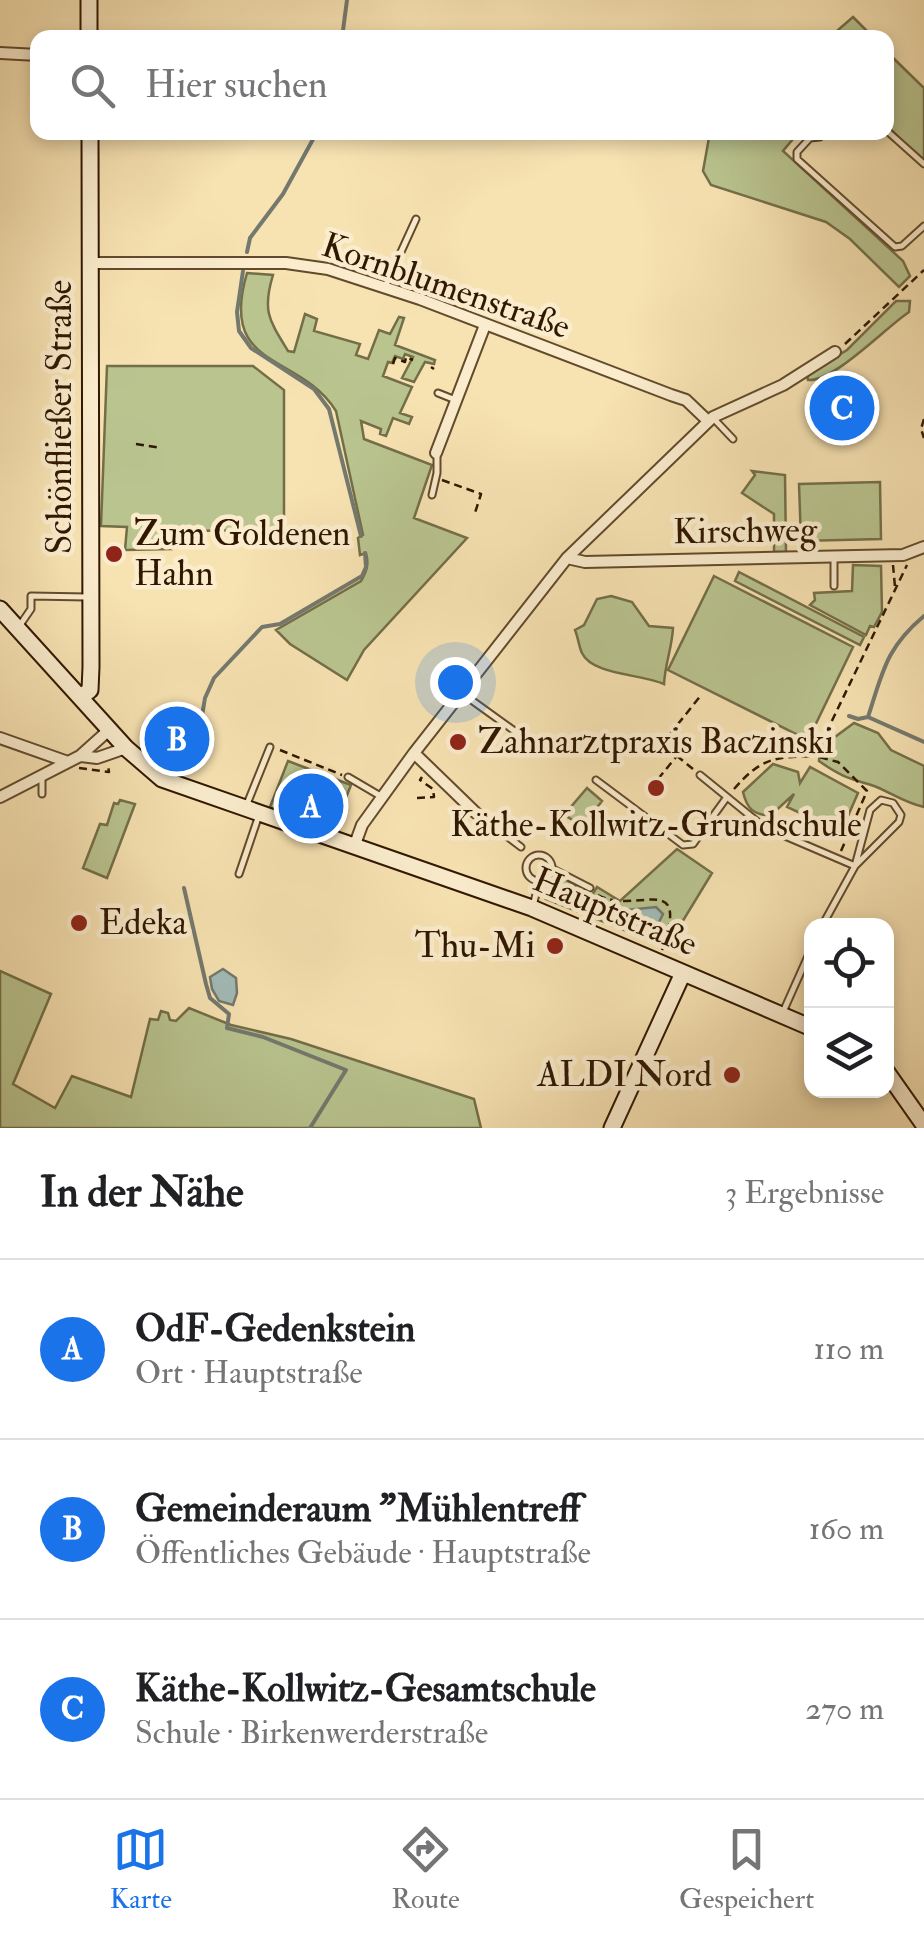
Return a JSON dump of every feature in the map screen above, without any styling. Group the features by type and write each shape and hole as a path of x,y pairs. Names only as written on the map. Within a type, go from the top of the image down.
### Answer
{"main road":[{"path":"89,0 89,30"},
{"name":"Schönfließer Straße","path":"81,697 90,690 95,597 90,140"},
{"name":"Hauptstraße","path":"0,609 126,748 162,779 532,908 804,1024"},
{"path":"612,1128 682,973"},
{"path":"894,1083 924,1126"}],"street":[{"path":"0,54 30,55"},
{"name":"Kornblumenstraße","path":"90,263 286,263 328,269 385,286 686,400 711,419"},
{"path":"436,452 486,324"},
{"path":"354,847 362,825 414,753 567,558 711,419 783,385 834,352"},
{"name":"Kirschweg","path":"567,558 585,562 658,556 892,556 920,549"},
{"path":"0,797 41,775 68,766 110,730"},
{"path":"0,738 68,766"},
{"path":"80,756 97,758 126,748"},
{"path":"414,753 476,813"}],"lane":[{"path":"894,137 924,164"},
{"path":"808,140 797,152 797,159 895,248 924,226"},
{"path":"385,286 416,219"},
{"path":"438,394 456,400"},
{"path":"711,419 733,438"},
{"path":"432,495 436,452"},
{"path":"834,556 834,586"},
{"path":"18,627 31,610 31,596 95,597"},
{"path":"463,694 534,745"},
{"path":"239,874 270,746"},
{"path":"41,775 42,794"},
{"path":"700,775 764,827 855,866"},
{"path":"348,777 382,797"},
{"path":"596,780 683,845 692,844 727,797"},
{"path":"826,918 855,866 870,810 881,800 893,802 899,822 855,866"},
{"path":"476,813 521,848"},
{"path":"552,868 549,876 540,881 527,873 531,858 542,856 552,868 590,888"},
{"path":"532,908 540,881"},
{"path":"782,1014 804,965"}],"path":[{"path":"834,352 924,270"},
{"path":"393,364 395,358 413,360"},
{"path":"924,419 924,438"},
{"path":"136,444 161,448"},
{"path":"436,477 482,494 474,516"},
{"path":"815,756 896,589 920,549"},
{"path":"892,556 896,589"},
{"path":"700,775 662,744 702,694"},
{"path":"270,746 348,777"},
{"path":"658,779 677,756"},
{"path":"727,797 760,762 777,757 815,756 838,762 867,791 838,858"},
{"path":"68,766 109,772"},
{"path":"418,798 434,798 433,789 420,780"},
{"path":"294,816 306,784"},
{"path":"590,888 614,903 660,899 668,903 671,922 662,951"}],"green space":[{"path":"853,17 866,30 838,30"},
{"path":"894,59 924,88 924,162 894,133"},
{"path":"709,140 792,140 783,151 903,261 910,276 899,287 850,239 826,222 711,185 703,171"},
{"path":"247,273 273,275 269,315 288,351 294,352 305,314 317,319 314,331 360,344 356,355 368,359 379,330 390,334 399,317 404,318 395,345 435,360 434,364 425,362 414,382 402,378 413,357 395,356 392,363 388,362 383,376 412,387 400,413 412,417 409,424 393,418 386,436 380,434 381,429 361,421 364,439 432,465 414,518 467,538 364,650 347,680 290,644 276,630 361,581 367,561 366,553 360,555 358,538 363,535 336,411 320,392 253,344 243,328 241,305"},
{"path":"896,301 910,301 909,312 845,364 808,380 807,374 847,350"},
{"path":"107,366 253,366 284,390 284,530 177,531 172,549 125,550 127,527 101,526"},
{"path":"752,471 785,475 786,552 774,552 774,514 742,493 755,475"},
{"path":"880,482 881,539 801,541 799,484"},
{"path":"853,565 881,566 882,612 866,635 810,605 815,600 814,593 852,591"},
{"path":"739,572 864,637 860,645 735,581"},
{"path":"714,576 853,647 808,740 668,670"},
{"path":"611,596 632,602 649,626 673,628 664,684 596,666 582,653 575,630 584,625 597,599"},
{"path":"854,723 878,733 891,750 924,766 924,807 844,776 819,761 820,748"},
{"path":"288,761 351,785 334,828 270,807"},
{"path":"773,764 798,772 800,783 810,767 858,793 841,832 787,807 794,794 770,816 752,810 743,792"},
{"path":"587,788 602,801 583,826 564,815"},
{"path":"120,800 135,804 107,878 83,868 100,824 107,825 114,803"},
{"path":"677,849 712,873 667,947 546,899 561,877 592,895 597,887 620,901"},
{"path":"0,971 51,994 13,1084 55,1108 72,1076 131,1097 150,1019 158,1020 161,1011 176,1021 189,1008 231,1025 291,1039 474,1099 481,1128 0,1128"}],"water":[{"path":"656,907 663,914 655,930 645,930 623,915 627,910"},
{"path":"223,969 236,978 233,1005 219,1001 212,989 210,977"}],"waterway":[{"path":"343,30 347,0"},
{"path":"247,252 250,238 283,194 313,140"},
{"path":"243,271 237,312 239,331 251,348 314,389 329,409 361,536"},
{"path":"201,722 214,678 262,627 280,624 362,576 365,553"},
{"path":"868,717 894,650 924,616"},
{"path":"849,716 868,717 924,742"},
{"path":"184,888 210,998 229,1014 227,1028 263,1037 346,1070 310,1128"}],"place":[{"name":"Käthe-Kollwitz-Gesamtschule","path":"842,408"},
{"name":"Zum Goldenen Hahn","path":"114,554"},
{"name":"Gemeinderaum \"Mühlentreff","path":"177,739"},
{"name":"Zahnarztpraxis Baczinski","path":"458,742"},
{"name":"Käthe-Kollwitz-Grundschule","path":"656,788"},
{"name":"OdF-Gedenkstein","path":"311,806"},
{"name":"Edeka","path":"79,923"},
{"name":"Thu-Mi","path":"555,946"},
{"name":"ALDI Nord","path":"732,1075"}]}
